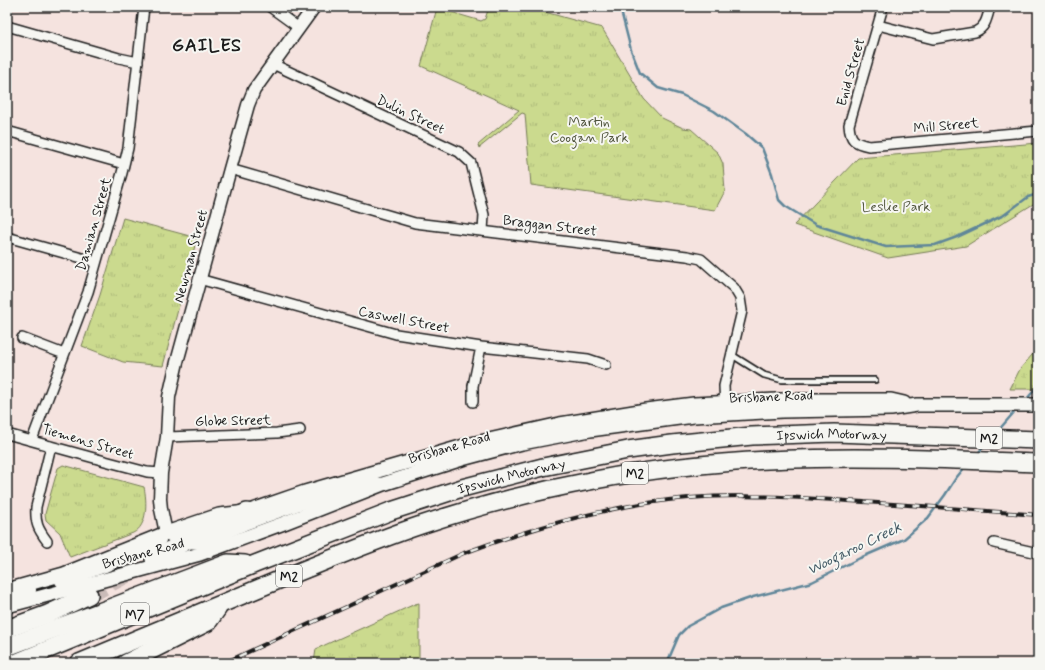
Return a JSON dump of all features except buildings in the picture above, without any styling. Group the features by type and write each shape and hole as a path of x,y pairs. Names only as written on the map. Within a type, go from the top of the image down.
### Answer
{"highway":[{"name":"Ipswich Motorway","path":"15,663 355,524 430,497 543,467 616,452 672,444 752,436 834,434 1038,440"},
{"name":"Ipswich Motorway","path":"79,663 379,540 495,503 546,490 590,481 678,467 764,459 842,457 1030,462"},
{"path":"154,559 183,542 247,512"},
{"name":"M2","path":"7,647 228,563 255,564"},
{"path":"7,629 48,614 89,595"},
{"path":"126,663 208,622 221,604"}],"main road":[{"name":"Brisbane Road","path":"7,590 64,574 166,533 220,515 247,512 305,492 471,444 605,416 667,407 891,409 917,405 1038,405"},
{"name":"Brisbane Road","path":"7,606 200,554 383,484 462,459 558,436 725,408"}],"street":[{"name":"Damian Street","path":"32,440 88,292 124,164 128,148 144,7"},
{"path":"270,7 299,28"},
{"name":"Newman Street","path":"166,533 161,509 161,473 167,436 170,397 177,362 248,105 254,90 314,7"},
{"name":"Enid Street","path":"857,143 850,136 849,125 883,7"},
{"path":"878,25 933,39 940,38 975,32 981,29 985,23 990,7"},
{"path":"7,26 138,62"},
{"name":"Dulin Street","path":"273,64 459,152 471,162 484,215 483,231"},
{"path":"7,131 124,164"},
{"name":"Mill Street","path":"857,143 869,146 1038,131"},
{"name":"Braggan Street","path":"230,169 415,223 687,256 701,259 734,288 740,298 742,311 724,386 725,408"},
{"path":"7,237 96,262"},
{"name":"Caswell Street","path":"200,279 396,334 481,347 588,359 606,365"},
{"path":"22,338 64,354"},
{"path":"473,402 473,386 481,347"},
{"name":"Globe Street","path":"167,436 277,433 300,430"},
{"name":"Tiemens Street","path":"7,434 148,472 161,473"},
{"path":"47,541 39,530 35,518 36,507 52,446"},
{"path":"7,598 105,566 159,541 166,533 183,542 201,543 247,523 296,505 371,483 383,484"},
{"path":"994,543 1038,553"}],"lane":[{"path":"732,355 764,375 782,380 875,380"}],"green space":[{"name":"Martin Coogan Park","path":"489,7 527,7 602,28 644,99 662,118 683,128 691,129 718,153 723,164 725,191 715,210 531,185 525,114 522,113 479,148 478,145 519,110 421,66 437,8 481,21 485,19"},
{"name":"Leslie Park","path":"1038,143 1038,201 966,246 888,258 794,225 858,158"},
{"path":"123,218 197,238 163,366 123,362 82,346 100,295"},
{"path":"1038,348 1038,389 1010,389 1020,369"},
{"path":"63,465 144,487 146,506 144,519 138,530 70,557 60,533 46,520 45,514 58,468"},
{"path":"419,603 419,663 314,663 316,649"}],"waterway":[{"name":"Woogaroo Creek","path":"620,7 631,50 640,73 658,88 682,95 714,111 746,134 762,148 772,174 779,200 785,206 816,225 886,247 935,245 957,237 1004,215 1028,197 1038,194"},
{"name":"Woogaroo Creek","path":"1025,401 1038,386"},
{"name":"Woogaroo Creek","path":"997,432 1016,410"},
{"name":"Woogaroo Creek","path":"977,454 985,445"},
{"name":"Woogaroo Creek","path":"667,663 679,635 688,626 721,608 753,597 812,582 860,558 904,539 928,518 965,467"}],"tunnel":[{"path":"89,595 126,575"}],"railway":[{"path":"224,663 464,553 551,524 618,508 667,500 718,496 744,496 822,499 1038,515"}],"district":[{"name":"GAILES","path":"207,45"}]}
